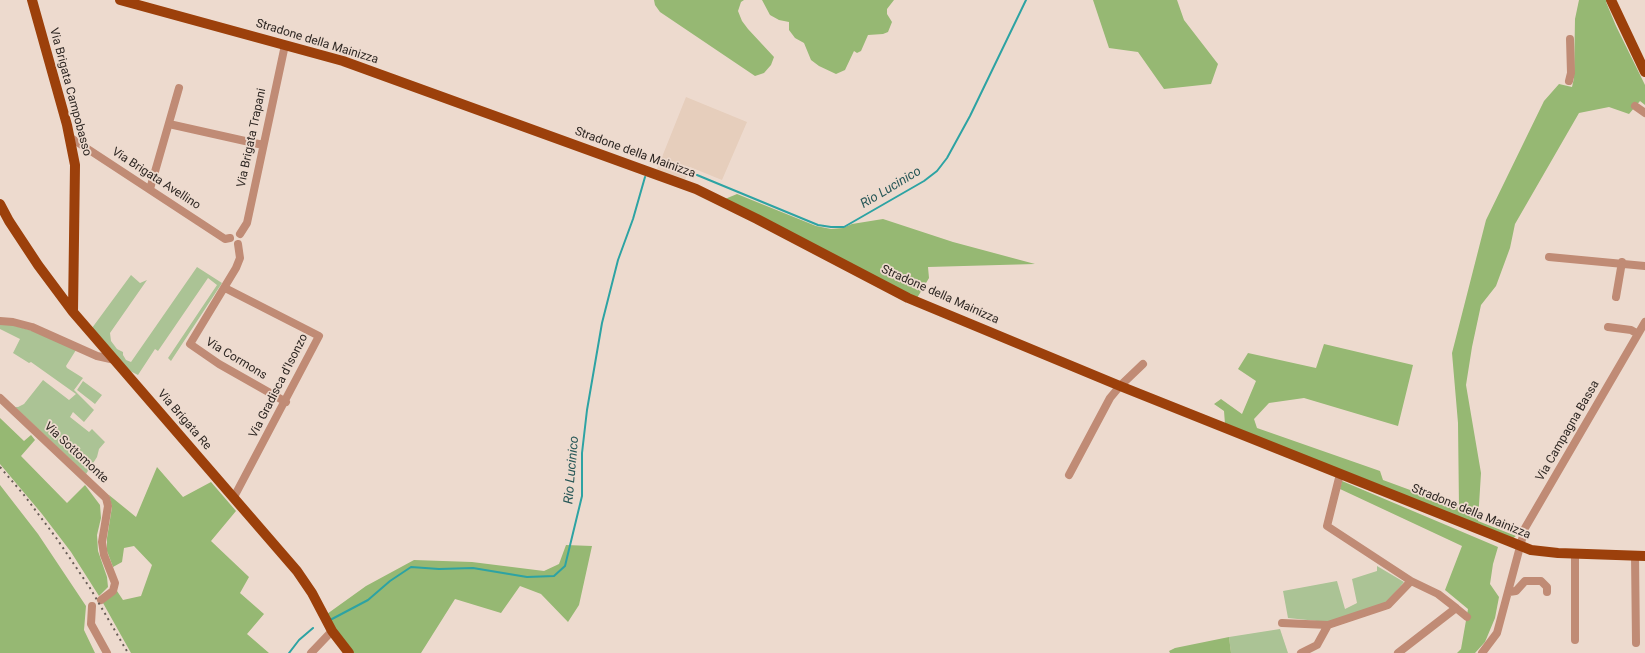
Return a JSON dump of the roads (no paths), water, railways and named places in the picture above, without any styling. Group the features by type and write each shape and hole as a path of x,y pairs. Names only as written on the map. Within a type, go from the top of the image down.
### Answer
{"main road":[{"name":"Via Brigata Campobasso","path":"32,0 76,165 73,312"},
{"name":"Stradone della Mainizza","path":"120,0 343,61 696,189 757,219 908,298 1120,386 1520,546 1531,550 1640,556"},
{"path":"1611,0 1645,72"},
{"name":"Via Brigata Re","path":"0,204 9,221 38,265 73,312 114,360 236,494 297,571 312,593 329,626 349,653"}],"street":[{"path":"1569,81 1571,73 1570,39"},
{"name":"Via Brigata Trapani","path":"238,244 241,240 240,234 246,222 285,45"},
{"path":"150,189 179,88"},
{"path":"1635,106 1645,113"},
{"path":"169,124 263,146"},
{"name":"Via Brigata Avellino","path":"70,138 225,239 230,238"},
{"path":"238,244 231,242 230,238 234,233 240,234"},
{"name":"Via Cormons","path":"238,244 240,258 225,288 190,344 219,364 286,402"},
{"path":"1549,257 1622,262 1645,266"},
{"path":"1616,297 1622,262"},
{"name":"Via Gradisca d'Isonzo","path":"225,288 319,336 286,402 236,494"},
{"path":"0,322 13,322 32,327 97,356 114,360"},
{"name":"Via Campagna Bassa","path":"1482,653 1497,633 1525,528 1641,332 1645,322"},
{"path":"1608,327 1641,332"},
{"path":"1069,475 1110,398 1143,364"},
{"name":"Via Sottomonte","path":"0,398 106,498 108,506 102,542 104,555 115,583 112,591 101,600"},
{"path":"1340,474 1327,526 1410,580 1438,594 1467,617"},
{"path":"1575,553 1575,640"},
{"path":"1636,643 1640,556"},
{"path":"1282,623 1328,625 1388,605 1410,580"},
{"path":"1509,592 1516,591 1525,581 1541,581 1547,587 1547,592"},
{"path":"92,606 91,624 107,653"},
{"path":"1398,653 1456,608"},
{"path":"1301,653 1317,645 1328,625"},
{"path":"311,653 329,626"}],"waterway":[{"name":"Rio Lucinico","path":"697,175 818,225 844,227 924,181 937,171 947,158 970,116 1026,0"},
{"name":"Rio Lucinico","path":"332,619 368,600 390,581 411,567 439,569 473,568 527,577 554,576 565,566 582,496 582,453 587,410 602,323 618,260 633,219 645,177"},
{"name":"Rio Lucinico","path":"289,653 299,640 313,628"}],"railway":[{"path":"0,467 24,495 57,539 90,588 128,653"}]}
